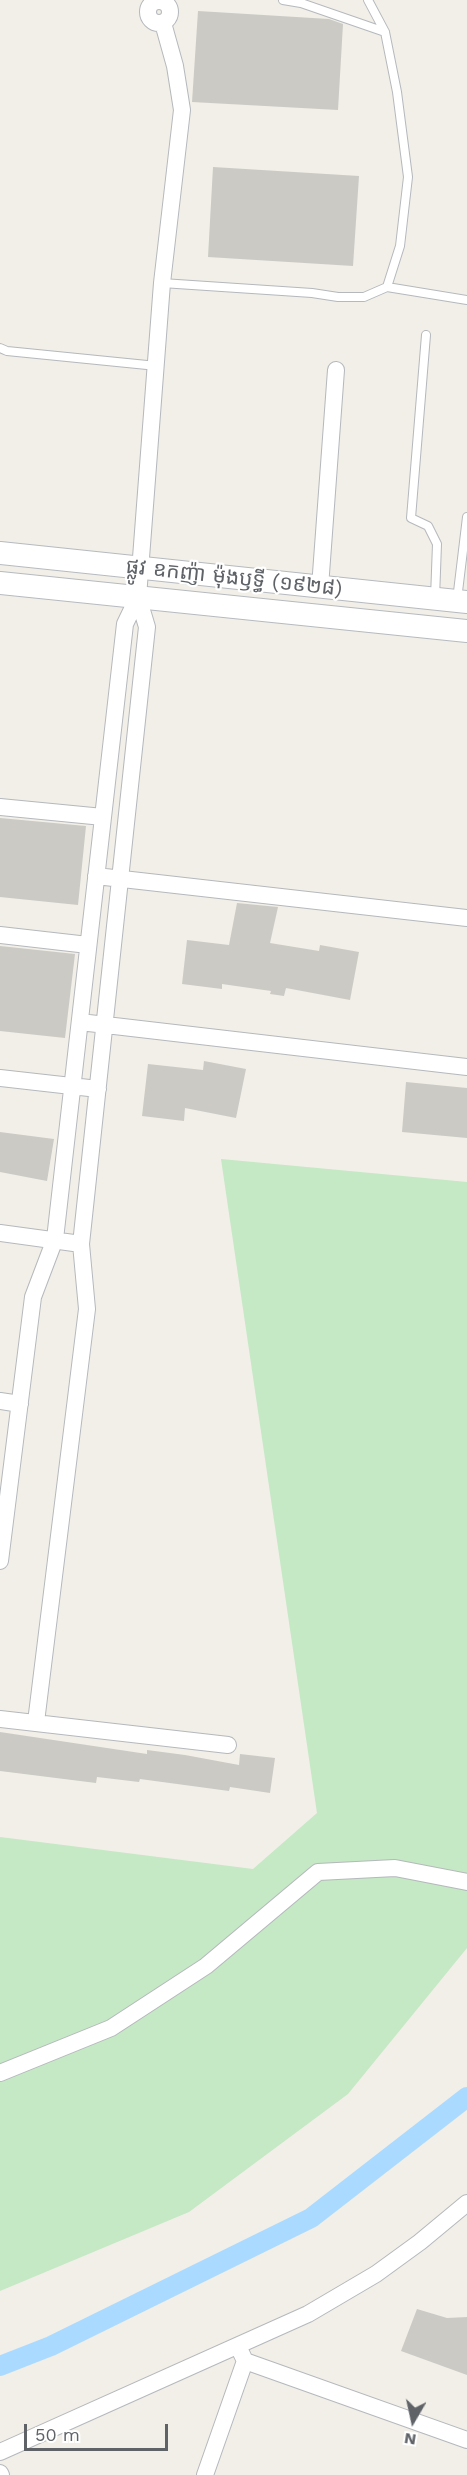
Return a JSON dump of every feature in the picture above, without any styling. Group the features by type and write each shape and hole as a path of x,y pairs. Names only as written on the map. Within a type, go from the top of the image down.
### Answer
{"main road":[{"name":"ផ្លូវ ឧកញ៉ា ម៉ុងឫទ្ធី (១៩២៨)","path":"0,553 462,601"},
{"name":"ផ្លូវ ឧកញ៉ា ម៉ុងឫទ្ធី (១៩២៨)","path":"0,583 467,631"}],"street":[{"path":"149,2 174,3 170,16 163,23 155,23 149,18 149,2"},
{"path":"0,1555 33,1297 55,1239 125,624 138,597 162,283 182,110 175,66 163,23"},
{"path":"320,587 336,370"},
{"path":"36,1722 87,1309 81,1244 147,627 138,597"},
{"path":"0,807 103,817"},
{"path":"96,876 467,918"},
{"path":"0,935 88,945"},
{"path":"80,1022 467,1067"},
{"path":"0,1078 98,1089"},
{"path":"0,1233 81,1244"},
{"path":"0,1401 20,1404"},
{"path":"0,1719 228,1745"},
{"path":"0,2073 111,2028 206,1966 318,1872 395,1868 467,1882"},
{"path":"0,2452 241,2354 376,2274 420,2242 467,2203"},
{"path":"241,2354 467,2440"},
{"path":"205,2475 241,2354"}],"lane":[{"path":"283,0 301,3 385,32"},
{"path":"368,0 385,32 397,92 408,177 400,246 387,287"},
{"path":"162,283 338,297 364,297 387,287 467,300"},
{"path":"426,335 411,518 428,526 437,544 435,598"},
{"path":"0,348 8,351 157,366"},
{"path":"462,601 467,517"}],"green space":[{"path":"221,1159 467,1182 467,1948 348,2094 189,2212 0,2291 0,1837 253,1869 317,1813"}],"building":[{"path":"198,11 329,19 343,24 338,110 192,102"},
{"path":"213,167 359,176 353,266 208,257"},
{"path":"0,818 86,826 78,905 0,897"},
{"path":"237,903 278,907 270,943 319,951 320,945 359,952 350,1000 286,988 284,996 270,994 271,991 222,984 222,989 182,984 187,940 229,945"},
{"path":"0,946 75,954 65,1038 0,1031"},
{"path":"204,1061 246,1069 236,1118 185,1108 184,1121 142,1116 148,1064 203,1070"},
{"path":"406,1082 467,1088 467,1138 402,1132"},
{"path":"0,1132 54,1139 47,1181 0,1172"},
{"path":"0,1732 147,1754 147,1750 185,1755 239,1765 240,1754 275,1758 270,1793 230,1787 229,1791 140,1779 139,1782 97,1777 96,1783 0,1771"},
{"path":"417,2309 447,2318 467,2317 467,2375 401,2351"}],"waterway":[{"path":"0,2366 51,2346 311,2218 467,2097"}]}
